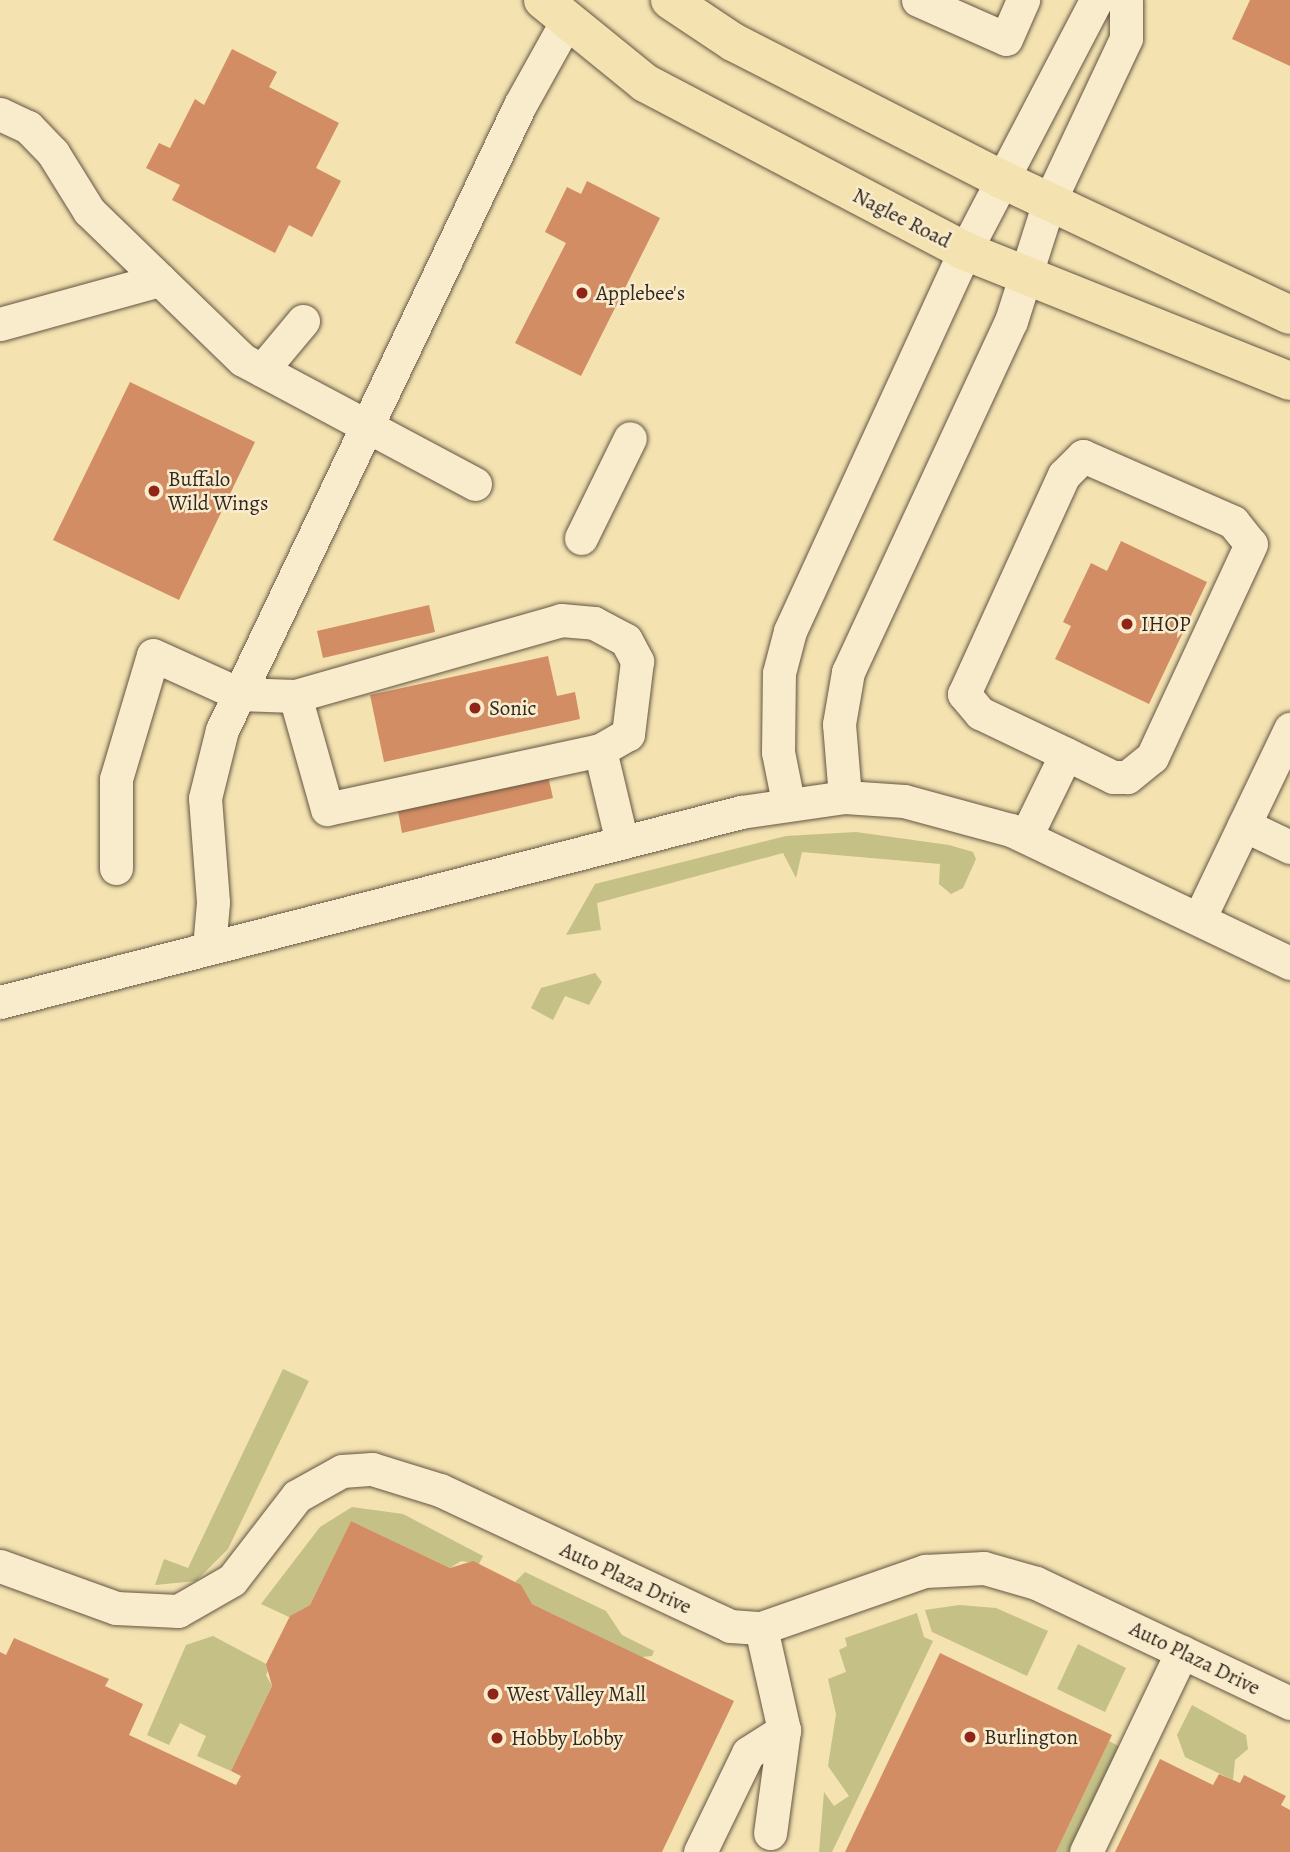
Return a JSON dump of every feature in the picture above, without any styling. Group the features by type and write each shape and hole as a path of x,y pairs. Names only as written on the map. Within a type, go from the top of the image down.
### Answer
{"main road":[{"path":"670,0 733,41 1003,180 1290,315"},
{"name":"Naglee Road","path":"554,12 655,89 965,251 1028,280 1077,292 1290,381"}],"street":[{"path":"918,0 1006,39 1023,0"},
{"path":"788,802 778,752 779,673 790,631 965,251 1096,0"},
{"path":"845,797 839,724 848,671 1028,280 1049,202 1126,38 1126,0"},
{"path":"209,948 213,902 205,797 218,742 366,426 554,12"},
{"path":"0,114 28,127 53,153 89,211 160,280 262,370 475,484"},
{"path":"0,324 160,280"},
{"path":"262,370 303,321"},
{"path":"582,538 630,438"},
{"path":"1083,456 1233,522 1251,544 1153,757 1127,777 1114,777 1066,754 980,713 964,694 1064,475 1083,456"},
{"path":"116,868 116,779 153,655 239,694 295,696 561,620 594,623 626,640 637,661 628,734 600,750 327,809 295,696"},
{"path":"1199,919 1290,729"},
{"path":"600,750 622,842"},
{"path":"1026,836 1066,754"},
{"path":"0,1002 622,842 788,802 845,797 960,813 1026,836 1290,963"},
{"path":"1244,825 1290,847"},
{"name":"Auto Plaza Drive","path":"0,1566 116,1608 178,1611 232,1580 297,1496 342,1471 372,1469 440,1490 717,1621 761,1628 925,1571 984,1568 1036,1583 1290,1703"},
{"path":"761,1628 784,1730 770,1833"},
{"path":"1086,1852 1182,1652"},
{"path":"700,1852 748,1753 784,1730"}],"shaded area":[{"path":"856,832 949,845 973,852 976,859 963,888 951,894 939,884 940,864 802,852 796,878 783,853 597,903 601,930 566,935 595,884 786,836"},
{"path":"595,973 602,982 589,1005 565,996 553,1020 531,1008 541,988"},
{"path":"283,1369 309,1381 228,1549 196,1581 155,1585 164,1559 188,1568"},
{"path":"352,1507 403,1514 483,1556 479,1564 461,1561 450,1568 351,1521 310,1605 289,1617 261,1604 320,1527"},
{"path":"525,1572 606,1611 622,1635 654,1651 652,1656 642,1657 532,1604 515,1582"},
{"path":"959,1605 996,1608 1048,1631 1027,1676 932,1632 925,1610"},
{"path":"917,1613 924,1637 933,1641 832,1852 819,1852 824,1792 834,1806 849,1796 828,1766 836,1714 828,1679 846,1672 839,1650 847,1646 845,1638"},
{"path":"213,1636 270,1666 266,1675 272,1686 231,1771 197,1756 206,1736 180,1723 169,1745 147,1735 186,1645"},
{"path":"1078,1644 1126,1668 1105,1712 1057,1689"},
{"path":"1192,1705 1246,1735 1248,1749 1235,1760 1233,1780 1185,1757 1177,1735"},
{"path":"1109,1741 1120,1747 1070,1852 1056,1852"}],"building":[{"path":"1250,0 1290,0 1290,66 1232,39"},
{"path":"232,49 277,72 269,87 339,123 316,168 341,181 312,237 289,225 275,253 172,200 180,185 146,168 159,143 170,148 195,99 204,105"},
{"name":"Applebee's","path":"587,181 660,218 581,376 515,343 566,243 545,232 567,187 581,194"},
{"name":"Buffalo Wild Wings","path":"130,382 255,442 179,600 53,540"},
{"name":"IHOP","path":"1121,541 1207,582 1149,704 1055,659 1071,626 1063,622 1091,563 1107,571"},
{"path":"429,605 435,632 323,658 317,631"},
{"name":"Sonic","path":"548,656 557,696 575,692 580,719 384,762 370,695"},
{"path":"548,776 553,798 402,833 398,811"},
{"name":"West Valley Mall","path":"351,1521 450,1568 473,1561 521,1585 532,1604 734,1701 662,1852 0,1852 0,1652 6,1655 14,1638 109,1679 105,1686 143,1704 129,1735 236,1785 241,1776 231,1771 272,1686 266,1664 290,1616 310,1605"},
{"path":"940,1653 1112,1735 1056,1852 845,1852"},
{"path":"1160,1759 1213,1785 1219,1774 1240,1783 1244,1775 1286,1796 1281,1805 1290,1810 1290,1852 1115,1852"}],"place":[{"name":"Applebee's","path":"582,293"},
{"name":"Buffalo Wild Wings","path":"154,491"},
{"name":"IHOP","path":"1127,624"},
{"name":"Sonic","path":"475,708"},
{"name":"West Valley Mall","path":"493,1694"},
{"name":"Burlington","path":"970,1737"},
{"name":"Hobby Lobby","path":"497,1738"}]}
